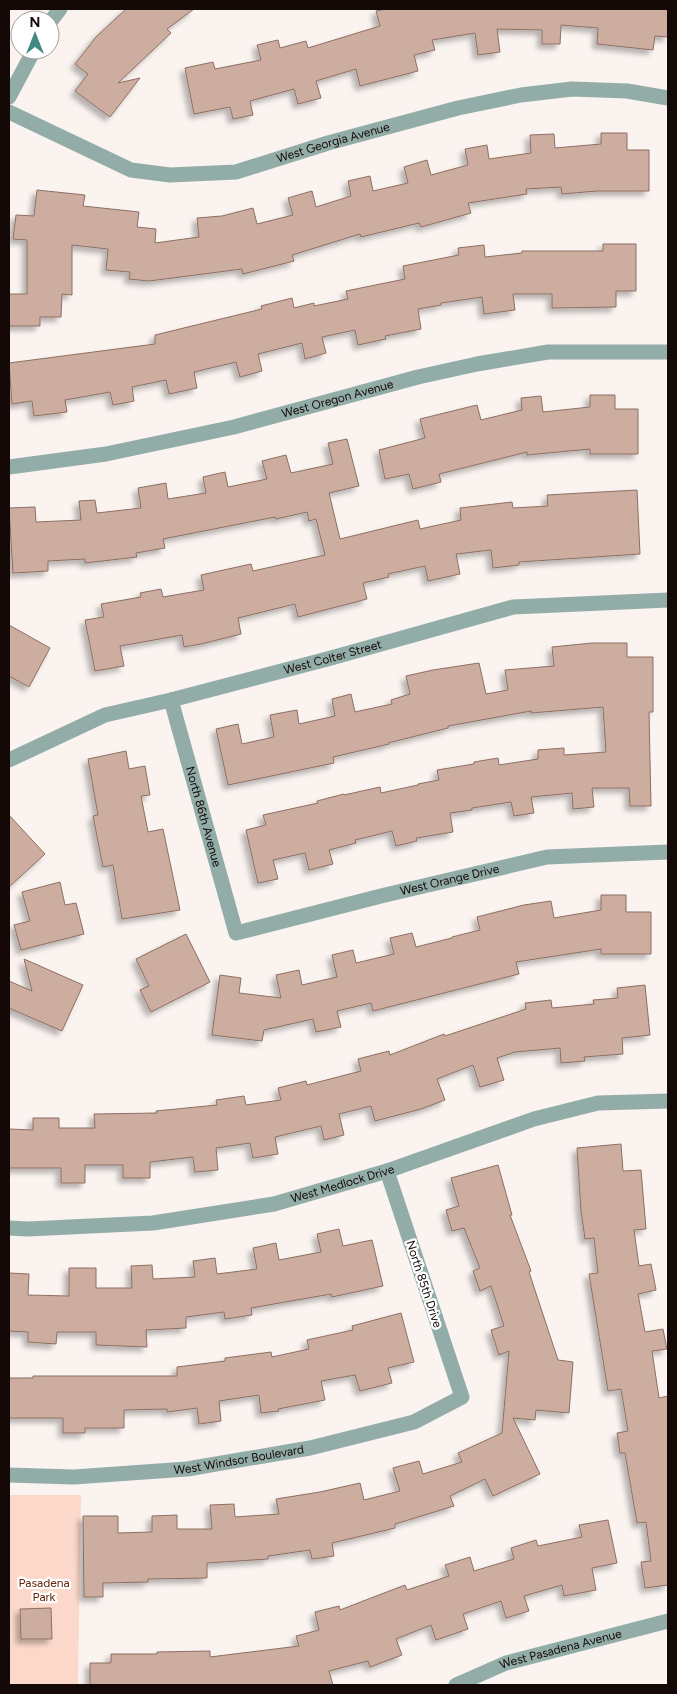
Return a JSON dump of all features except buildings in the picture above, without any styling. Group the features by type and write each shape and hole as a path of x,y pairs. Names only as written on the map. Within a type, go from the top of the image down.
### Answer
{"street":[{"path":"9,97 29,60"},
{"name":"West Georgia Avenue","path":"9,112 131,170 170,175 236,172 347,138 458,108 521,95 572,89 627,91 668,98"},
{"name":"West Oregon Avenue","path":"9,466 106,454 224,429 418,376 477,364 548,352 668,352"},
{"name":"West Colter Street","path":"9,760 105,715 171,700 331,658 513,607 668,600"},
{"name":"North 86th Avenue","path":"171,700 236,933"},
{"name":"West Orange Drive","path":"236,933 404,890 547,857 668,852"},
{"name":"West Medlock Drive","path":"9,1228 28,1229 153,1223 274,1204 387,1172 534,1119 598,1103 668,1101"},
{"name":"North 85th Drive","path":"387,1172 462,1397"},
{"name":"West Windsor Boulevard","path":"9,1475 74,1478 187,1469 310,1448 414,1422 462,1397"},
{"name":"West Pasadena Avenue","path":"456,1685 506,1663 668,1620"}],"green space":[{"name":"Pasadena Park","path":"9,1495 81,1495 78,1685 9,1685"}]}
